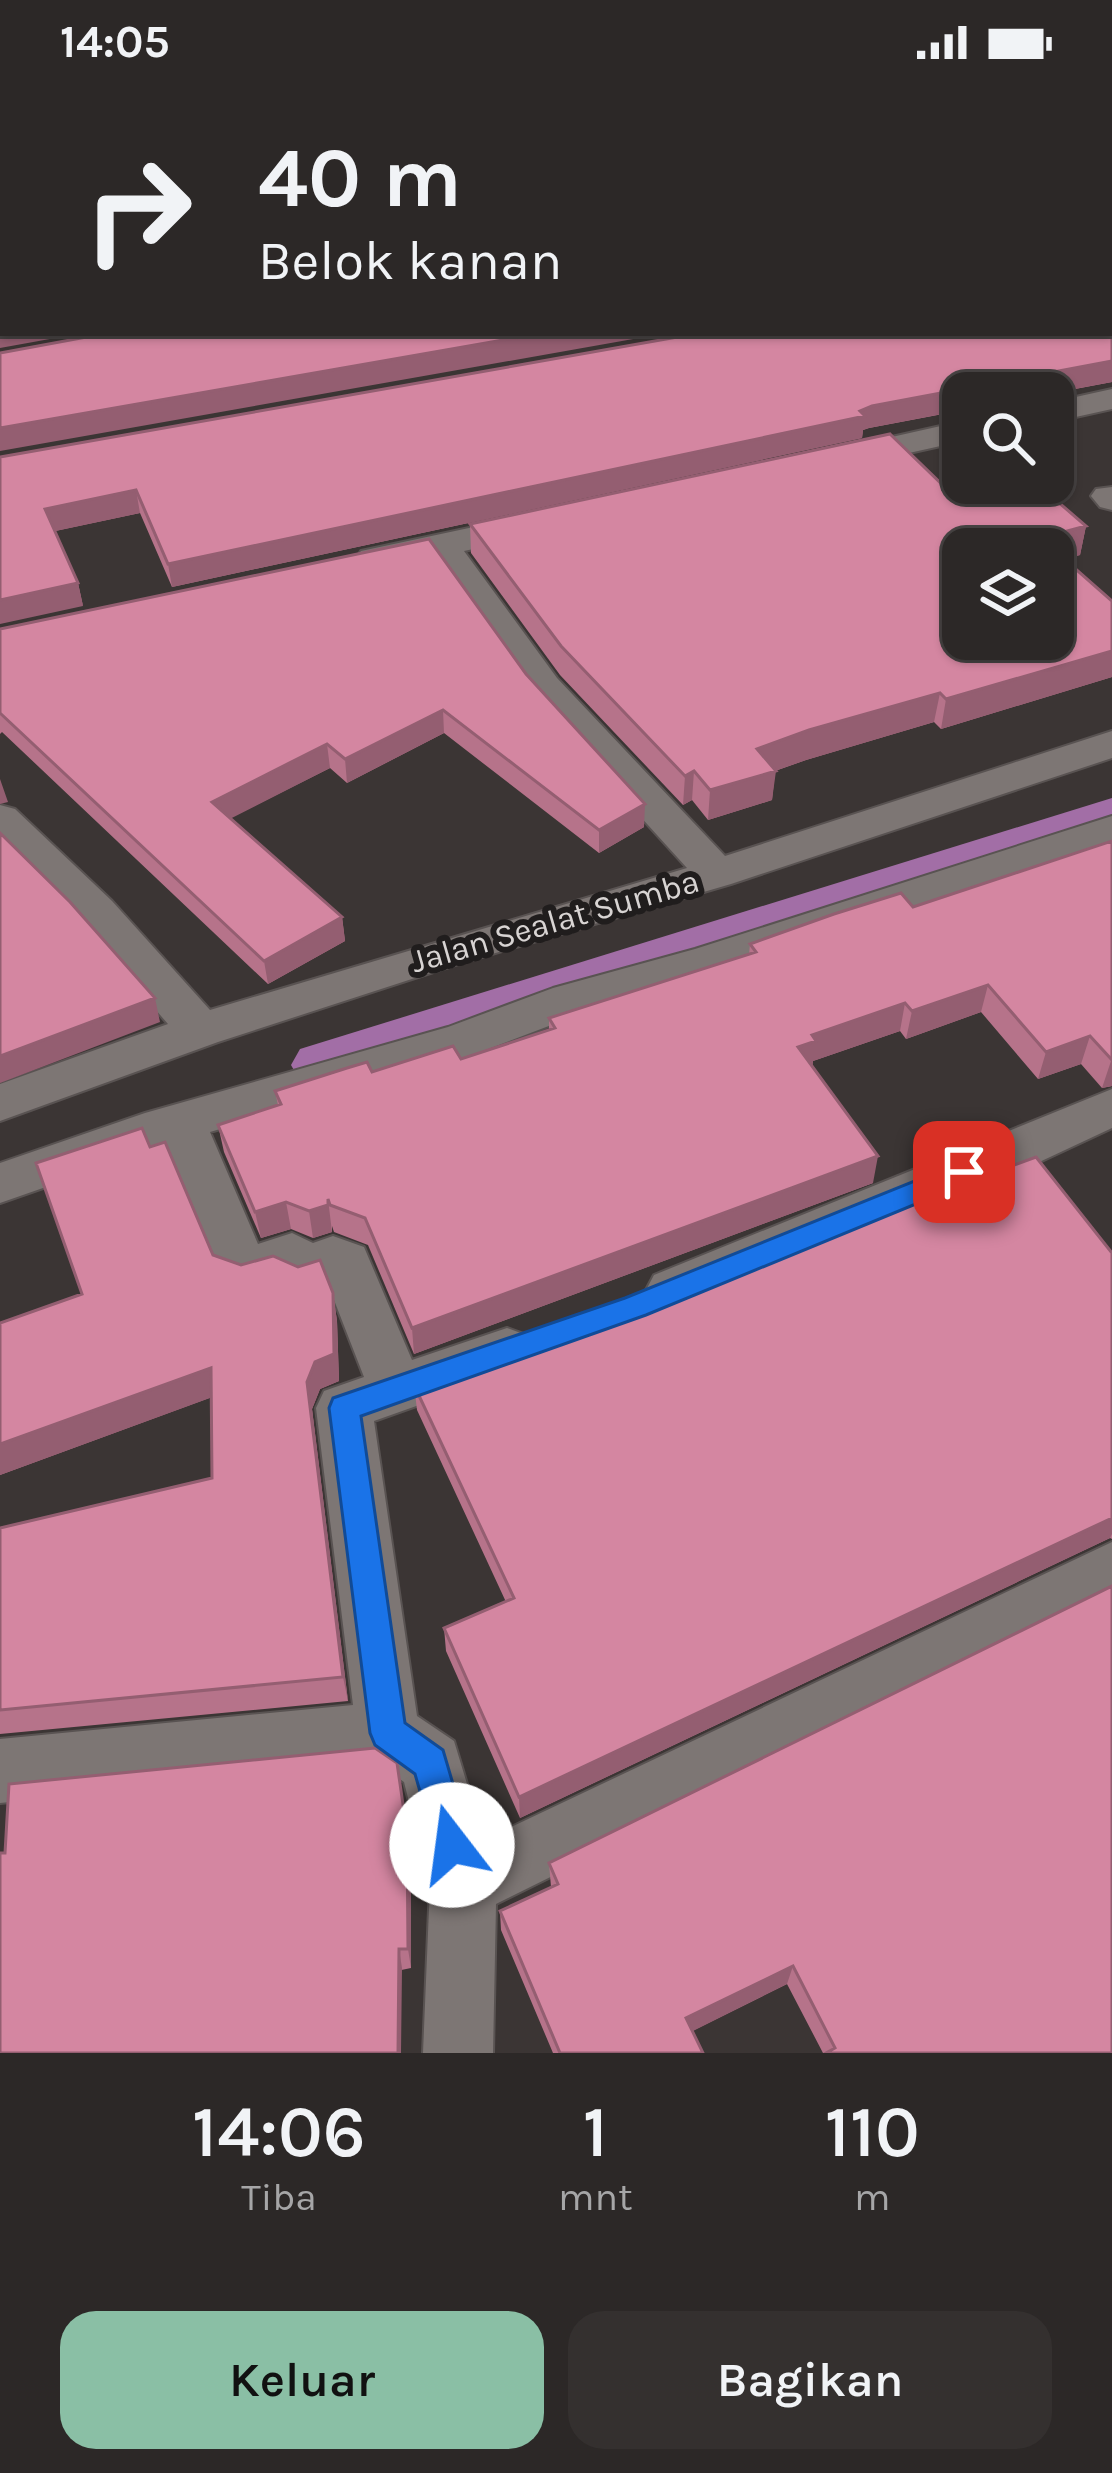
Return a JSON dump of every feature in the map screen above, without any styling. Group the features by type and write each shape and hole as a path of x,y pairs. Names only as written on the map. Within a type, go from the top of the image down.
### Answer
{"street":[{"path":"1074,407 1112,399"},
{"path":"805,466 942,436"},
{"path":"349,565 578,515"},
{"path":"442,545 520,658 716,874"},
{"name":"Jalan Sealat Sumba","path":"0,1103 201,1030 442,953 716,874 1112,743"},
{"path":"0,819 96,913 201,1030"},
{"path":"0,1183 181,1122 461,1041 569,1000 705,962 1112,830"},
{"path":"635,1306 1000,1158 1112,1107"},
{"path":"181,1122 240,1264 248,1268 292,1254 301,1270 333,1258 345,1262 397,1390"},
{"path":"388,1733 344,1408 549,1337"},
{"path":"463,1886 1112,1570"},
{"path":"0,1772 388,1733 430,1763 463,1886 458,2053"}],"building":[{"path":"92,336 526,336 0,428 0,353"},
{"path":"683,336 1112,336 1112,361 1053,372 942,372 942,393 872,406 860,411 865,416 168,564 136,490 45,509 78,583 0,600 0,457"},
{"path":"890,434 942,484 942,504 1060,504 1086,526 942,528 942,660 1074,660 1074,567 1112,601 1112,651 946,699 940,693 809,730 757,749 776,771 710,790 694,771 685,776 561,646 470,524"},
{"path":"429,539 526,674 645,804 599,830 443,710 345,759 327,744 212,802 342,917 264,961 0,713 0,629"},
{"path":"0,833 70,902 155,998 0,1056"},
{"path":"1112,841 1112,1060 1090,1036 1046,1052 988,985 912,1011 905,1003 812,1035 816,1041 798,1047 878,1156 412,1328 365,1218 330,1205 328,1199 328,1205 309,1211 286,1202 255,1212 218,1125 281,1104 275,1091 347,1068 367,1062 372,1072 453,1046 461,1059 555,1028 549,1018 756,952 750,944 834,914 901,893 913,907"},
{"path":"142,1128 150,1147 165,1142 213,1255 241,1265 273,1256 298,1267 320,1260 333,1293 334,1354 315,1362 307,1382 343,1677 0,1710 0,1528 212,1478 211,1368 0,1444 0,1323 82,1294 36,1163"},
{"path":"1036,1157 1112,1253 1112,1518 519,1797 444,1628 514,1598 414,1385 909,1197 960,1185"},
{"path":"1112,1586 1112,2053 826,2053 835,2048 793,1966 686,2018 703,2053 560,2053 500,1911 558,1884 549,1863"},
{"path":"375,1748 397,1763 407,1832 408,1949 399,1949 398,2053 0,2053 0,1853 5,1853 9,1784"}],"waterway":[{"path":"322,1065 1112,816"}],"route":[{"path":"452,1845 430,1763 388,1733 344,1408 635,1306 964,1172"}]}
